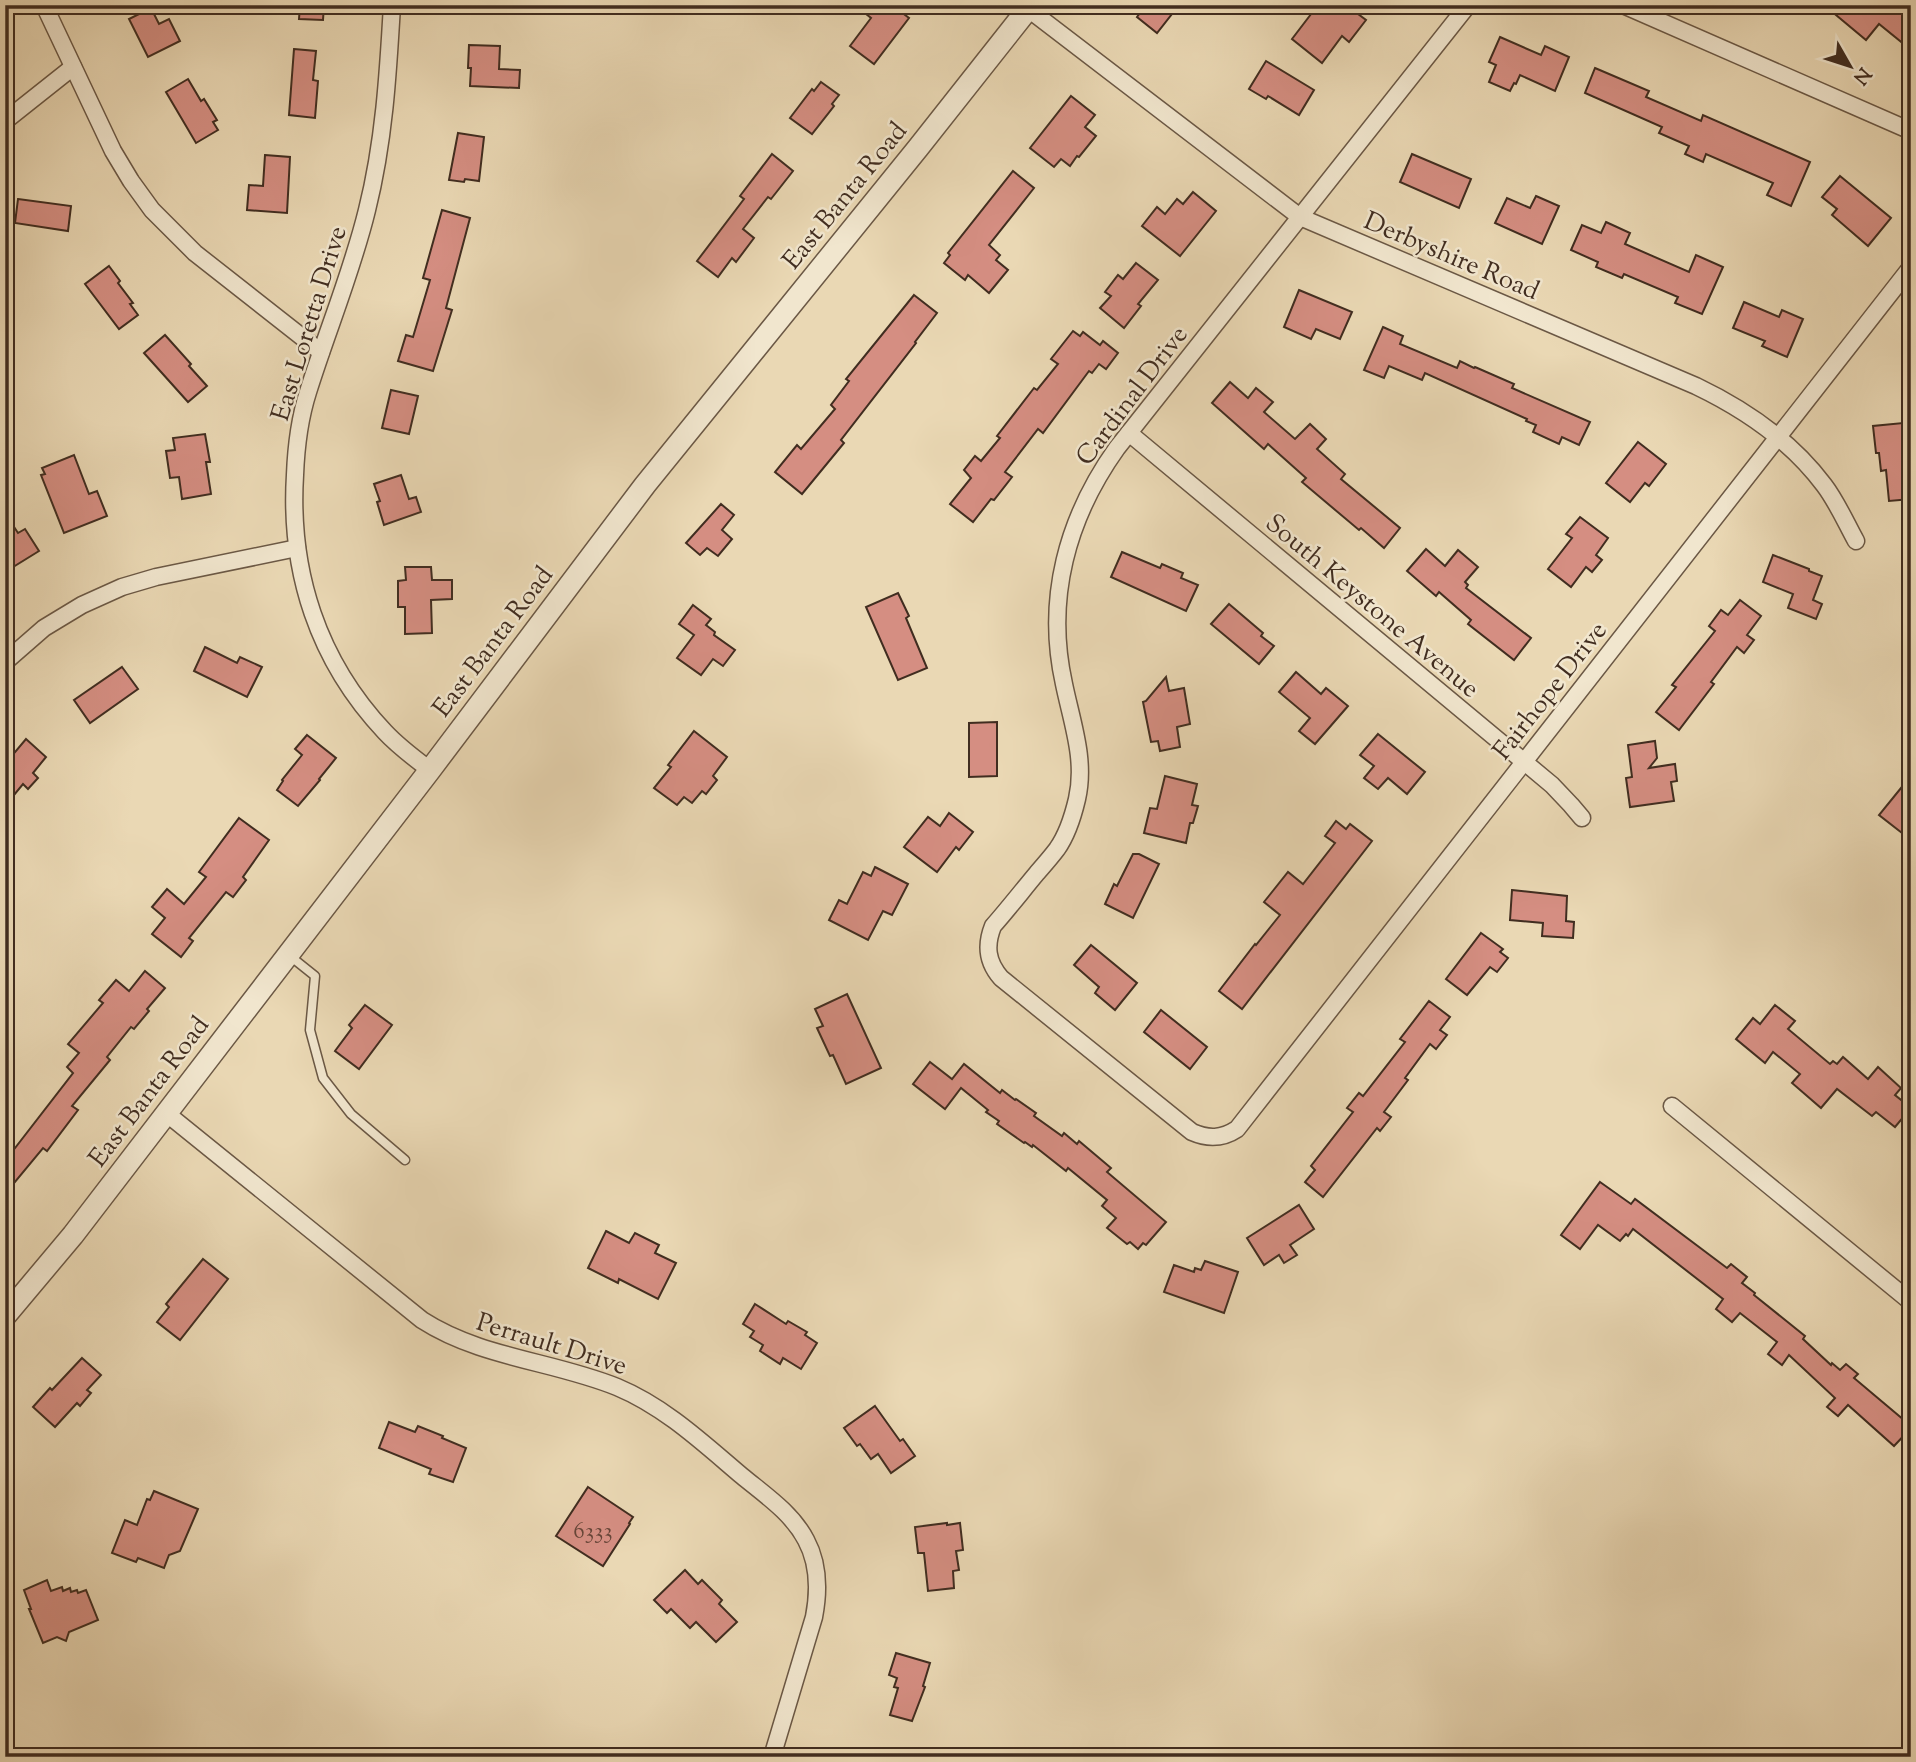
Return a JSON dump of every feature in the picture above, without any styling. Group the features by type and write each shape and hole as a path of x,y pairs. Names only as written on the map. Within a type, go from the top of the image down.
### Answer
{"street":[{"path":"44,5 118,159 158,217 195,254 321,352"},
{"name":"East Loretta Drive","path":"392,5 387,96 375,176 357,245 307,394 296,453 296,548 312,615 342,677 386,733 430,770"},
{"name":"Cardinal Drive","path":"1220,1136 1204,1137 1187,1128 1001,978 991,964 988,939 993,926 1058,848 1077,799 1080,764 1078,746 1059,657 1058,603 1066,551 1081,509 1106,463 1468,5"},
{"path":"1623,5 1911,131"},
{"name":"Derbyshire Road","path":"1027,6 1300,217 1696,386 1742,412 1806,463 1826,487 1856,541"},
{"name":"East Banta Road","path":"5,1316 73,1236 645,485 918,148 1027,6"},
{"path":"5,121 74,67"},
{"name":"Fairhope Drive","path":"1220,1136 1226,1136 1237,1129 1911,267"},
{"name":"South Keystone Avenue","path":"1129,433 1559,792 1582,818"},
{"path":"5,662 44,628 82,605 122,587 156,577 296,548"},
{"path":"1672,1107 1911,1302"},
{"name":"Perrault Drive","path":"166,1113 422,1320 469,1344 582,1375 641,1399 685,1429 787,1514 803,1534 810,1549 817,1574 817,1600 772,1757"}],"lane":[{"path":"288,954 315,976 310,1030 323,1078 351,1114 405,1160"}],"building":[{"path":"300,5 324,5 323,20 299,19"},
{"path":"855,5 892,5 909,18 874,64 850,46 871,18"},
{"path":"1146,5 1179,5 1157,33 1137,17"},
{"path":"1318,5 1346,5 1366,20 1349,42 1342,36 1322,63 1292,39"},
{"path":"1824,5 1898,5 1911,16 1911,37 1905,45 1879,24 1866,40"},
{"path":"151,8 159,24 169,19 180,41 148,57 129,19"},
{"path":"1500,37 1541,55 1545,46 1569,57 1555,91 1520,75 1510,91 1489,82 1496,65 1489,62"},
{"path":"469,45 500,46 499,69 520,70 519,88 470,86"},
{"path":"294,49 316,51 313,80 318,81 315,118 289,115"},
{"path":"1266,61 1314,90 1299,115 1268,96 1266,99 1249,89"},
{"path":"1595,68 1649,91 1646,97 1701,121 1703,115 1810,162 1791,206 1767,195 1773,183 1706,154 1703,162 1685,154 1689,146 1659,133 1662,127 1585,93"},
{"path":"188,79 217,120 213,122 218,130 196,143 166,92"},
{"path":"821,82 839,95 832,104 834,106 812,134 790,118 812,89 814,91"},
{"path":"1071,96 1095,115 1085,127 1096,136 1070,166 1061,159 1054,167 1030,148"},
{"path":"458,133 484,137 479,181 449,180"},
{"path":"772,154 793,171 743,229 754,238 736,262 732,258 718,277 697,261 744,199 740,196"},
{"path":"1412,154 1471,179 1459,208 1400,182"},
{"path":"265,155 290,157 287,213 247,210 249,185 263,186"},
{"path":"1013,171 1034,188 989,245 1000,255 996,260 1008,270 989,293 968,275 965,280 944,263 950,255 948,253"},
{"path":"1840,176 1891,218 1868,246 1832,215 1837,209 1822,197"},
{"path":"1193,192 1216,211 1180,256 1142,226 1157,207 1165,214 1177,199 1183,204"},
{"path":"1536,196 1559,206 1542,244 1495,223 1507,198 1530,208"},
{"path":"18,199 71,206 68,231 15,223"},
{"path":"442,210 470,218 446,308 452,310 433,371 398,361 406,335 413,337 430,280 423,278"},
{"path":"1606,222 1630,233 1625,244 1689,272 1696,255 1723,267 1702,314 1675,303 1678,297 1624,274 1622,278 1596,267 1598,262 1571,250 1582,225 1601,233"},
{"path":"1136,263 1158,280 1138,304 1141,306 1124,328 1100,308 1111,296 1105,292 1118,275 1123,279"},
{"path":"109,266 138,315 119,329 85,284"},
{"path":"1299,290 1352,312 1340,339 1316,329 1311,339 1284,327"},
{"path":"914,295 937,313 841,440 844,443 802,494 775,472 797,445 801,449 835,409 831,405 849,381 846,379"},
{"path":"1744,302 1779,317 1782,310 1803,319 1787,357 1762,346 1765,341 1733,328"},
{"path":"1383,327 1403,336 1400,344 1457,368 1460,361 1475,367 1514,384 1512,388 1590,422 1579,445 1562,437 1559,444 1533,432 1536,425 1526,421 1527,419 1425,373 1422,380 1389,366 1384,378 1364,370"},
{"path":"1073,331 1080,336 1083,332 1100,345 1103,341 1118,353 1106,369 1099,364 1092,373 1089,371 1043,433 1038,429 1005,472 1012,477 973,522 950,504 971,478 964,470 975,456 981,461 1000,438 997,436 1034,388 1037,390 1058,364 1051,359"},
{"path":"165,335 207,386 188,402 144,353"},
{"path":"1230,382 1248,398 1256,388 1273,402 1264,412 1295,439 1310,424 1326,439 1317,449 1345,474 1341,479 1400,528 1384,548 1302,482 1306,478 1268,444 1264,449 1212,403"},
{"path":"391,390 418,396 409,434 382,428"},
{"path":"1903,423 1907,454 1911,454 1911,499 1889,501 1886,470 1881,471 1873,426"},
{"path":"205,434 210,462 206,462 211,494 182,499 179,477 170,478 166,451 175,450 173,438"},
{"path":"1638,442 1666,464 1649,486 1645,483 1630,502 1606,483"},
{"path":"74,455 89,494 97,491 107,516 64,533 41,475 45,474 42,468"},
{"path":"401,475 409,499 416,497 421,512 384,525 374,484"},
{"path":"721,504 734,515 722,530 732,539 718,556 707,548 700,555 686,543"},
{"path":"5,513 18,533 25,529 39,551 5,572"},
{"path":"1580,517 1608,538 1596,555 1602,560 1592,572 1586,567 1571,587 1548,569 1572,538 1566,534"},
{"path":"1426,549 1445,566 1458,550 1478,567 1465,582 1468,585 1466,588 1531,638 1514,660 1468,624 1471,620 1439,592 1436,596 1407,571"},
{"path":"1122,552 1160,568 1162,564 1183,573 1181,578 1198,585 1186,611 1111,577"},
{"path":"1773,555 1822,576 1813,600 1822,604 1816,619 1788,608 1793,594 1763,582"},
{"path":"405,567 431,567 432,580 452,580 452,599 431,600 432,633 405,634 405,607 398,607 398,581 406,580"},
{"path":"898,593 927,668 898,680 866,607"},
{"path":"1740,600 1761,616 1747,635 1754,640 1744,653 1737,647 1711,682 1714,684 1679,730 1656,712 1676,687 1672,685 1715,631 1709,626 1721,610 1728,615"},
{"path":"1229,604 1274,646 1259,664 1211,624"},
{"path":"693,605 711,619 706,625 715,632 714,635 735,650 723,666 713,659 701,675 677,658 694,635 679,624"},
{"path":"205,647 237,663 240,657 262,667 247,697 194,671"},
{"path":"122,667 138,689 90,723 74,700"},
{"path":"1296,672 1321,694 1326,688 1348,706 1315,744 1299,731 1310,718 1279,692"},
{"path":"1166,677 1169,691 1184,688 1190,724 1177,727 1180,747 1160,751 1158,741 1151,742 1143,702"},
{"path":"997,722 997,776 969,777 969,723"},
{"path":"694,731 727,757 713,776 717,780 706,794 702,791 692,803 684,797 677,805 654,788"},
{"path":"1378,734 1425,772 1407,794 1388,778 1378,789 1364,778 1374,766 1360,755"},
{"path":"307,735 336,758 298,806 277,790 302,755 295,749"},
{"path":"26,739 46,757 33,773 38,778 28,789 23,784 5,806 5,764"},
{"path":"1655,741 1657,758 1649,768 1675,764 1677,781 1671,782 1674,801 1630,807 1626,778 1632,777 1628,745"},
{"path":"1165,776 1197,784 1192,805 1198,806 1193,823 1190,823 1186,843 1144,833 1150,808 1157,809"},
{"path":"1901,788 1911,796 1911,840 1879,815"},
{"path":"949,813 973,832 959,850 956,847 937,872 904,847 928,817 940,826"},
{"path":"239,818 269,840 243,877 246,880 233,897 226,892 189,938 193,941 181,957 152,934 165,918 152,907 167,889 184,904 206,877 199,872"},
{"path":"1336,821 1346,829 1350,824 1372,841 1242,1009 1219,991 1280,915 1264,902 1288,872 1303,884 1335,843 1325,836"},
{"path":"1133,854 1139,854 1159,864 1133,918 1105,904"},
{"path":"875,867 908,884 892,915 883,911 868,940 829,920 839,900 847,904 863,872 871,876"},
{"path":"1512,890 1567,896 1566,921 1574,922 1573,938 1542,936 1543,923 1510,920"},
{"path":"1481,933 1503,949 1500,952 1508,958 1497,972 1490,967 1467,995 1446,979"},
{"path":"1091,945 1137,983 1115,1010 1095,993 1099,987 1074,965"},
{"path":"145,971 165,988 134,1029 131,1027 107,1057 110,1060 72,1106 78,1110 47,1151 43,1148 5,1194 5,1161 73,1073 67,1067 79,1053 68,1044 103,1003 99,1000 116,980 129,991"},
{"path":"847,994 881,1068 846,1084 817,1028 823,1026 815,1009"},
{"path":"1429,1001 1450,1017 1440,1030 1447,1035 1436,1049 1430,1044 1384,1112 1391,1117 1380,1131 1377,1128 1323,1197 1305,1182 1315,1170 1311,1166 1353,1112 1347,1108 1359,1093 1363,1096 1405,1042 1400,1039"},
{"path":"365,1005 392,1025 359,1069 335,1051 352,1028 349,1025"},
{"path":"1775,1005 1795,1021 1788,1029 1830,1064 1833,1061 1837,1064 1843,1057 1868,1079 1878,1067 1901,1088 1895,1095 1911,1108 1895,1127 1876,1112 1872,1116 1837,1089 1821,1108 1792,1083 1800,1074 1773,1052 1765,1063 1736,1039 1753,1018 1760,1024"},
{"path":"1161,1010 1207,1047 1190,1069 1144,1032"},
{"path":"930,1062 952,1079 964,1064 1000,1093 1002,1090 1036,1113 1034,1116 1062,1136 1064,1133 1077,1144 1079,1141 1111,1168 1107,1172 1166,1222 1146,1245 1143,1243 1138,1249 1130,1242 1127,1244 1107,1228 1116,1218 1102,1206 1107,1200 1068,1168 1066,1171 1033,1145 1032,1147 1024,1143 997,1124 999,1121 986,1112 988,1110 961,1088 945,1109 913,1084"},
{"path":"1600,1182 1631,1204 1635,1199 1727,1268 1731,1264 1747,1277 1742,1283 1755,1293 1754,1295 1805,1336 1803,1339 1831,1365 1832,1363 1840,1370 1846,1364 1858,1374 1854,1378 1911,1428 1894,1446 1848,1405 1838,1416 1827,1407 1835,1398 1789,1355 1782,1365 1768,1354 1777,1342 1740,1313 1732,1322 1716,1309 1723,1299 1633,1229 1620,1241 1598,1225 1580,1249 1561,1235"},
{"path":"1299,1205 1314,1229 1290,1245 1297,1255 1284,1263 1279,1255 1264,1265 1247,1238"},
{"path":"606,1231 629,1243 635,1233 659,1245 655,1253 676,1263 658,1299 619,1279 618,1283 588,1268"},
{"path":"203,1259 228,1279 180,1340 157,1322 169,1307 166,1304"},
{"path":"1205,1261 1238,1272 1224,1313 1164,1292 1174,1265 1194,1272 1195,1268 1201,1270"},
{"path":"755,1304 786,1324 788,1321 807,1332 805,1335 817,1343 801,1369 783,1358 780,1364 760,1351 763,1345 750,1337 754,1331 743,1324"},
{"path":"82,1358 101,1375 87,1390 91,1393 80,1406 77,1403 55,1427 33,1407"},
{"path":"875,1406 900,1441 903,1439 915,1456 891,1473 878,1454 871,1459 844,1428"},
{"path":"389,1422 415,1432 418,1426 466,1448 453,1482 429,1474 431,1469 379,1448"},
{"path":"588,1487 633,1517 603,1566 556,1536"},
{"path":"154,1491 198,1509 180,1551 169,1555 164,1568 138,1558 136,1562 112,1553 125,1520 137,1525 147,1499 150,1500"},
{"path":"960,1523 963,1550 956,1551 959,1570 953,1571 954,1588 928,1591 924,1553 918,1553 915,1527"},
{"path":"685,1570 698,1584 702,1580 722,1600 719,1604 737,1622 716,1642 696,1622 690,1628 671,1609 667,1613 654,1600"},
{"path":"47,1580 51,1591 62,1587 63,1591 70,1588 71,1592 77,1590 78,1593 86,1590 98,1620 69,1632 66,1641 57,1637 43,1643 24,1590"},
{"path":"896,1653 930,1663 923,1686 925,1687 912,1721 890,1715 898,1688 894,1687 897,1678 889,1675"}]}
